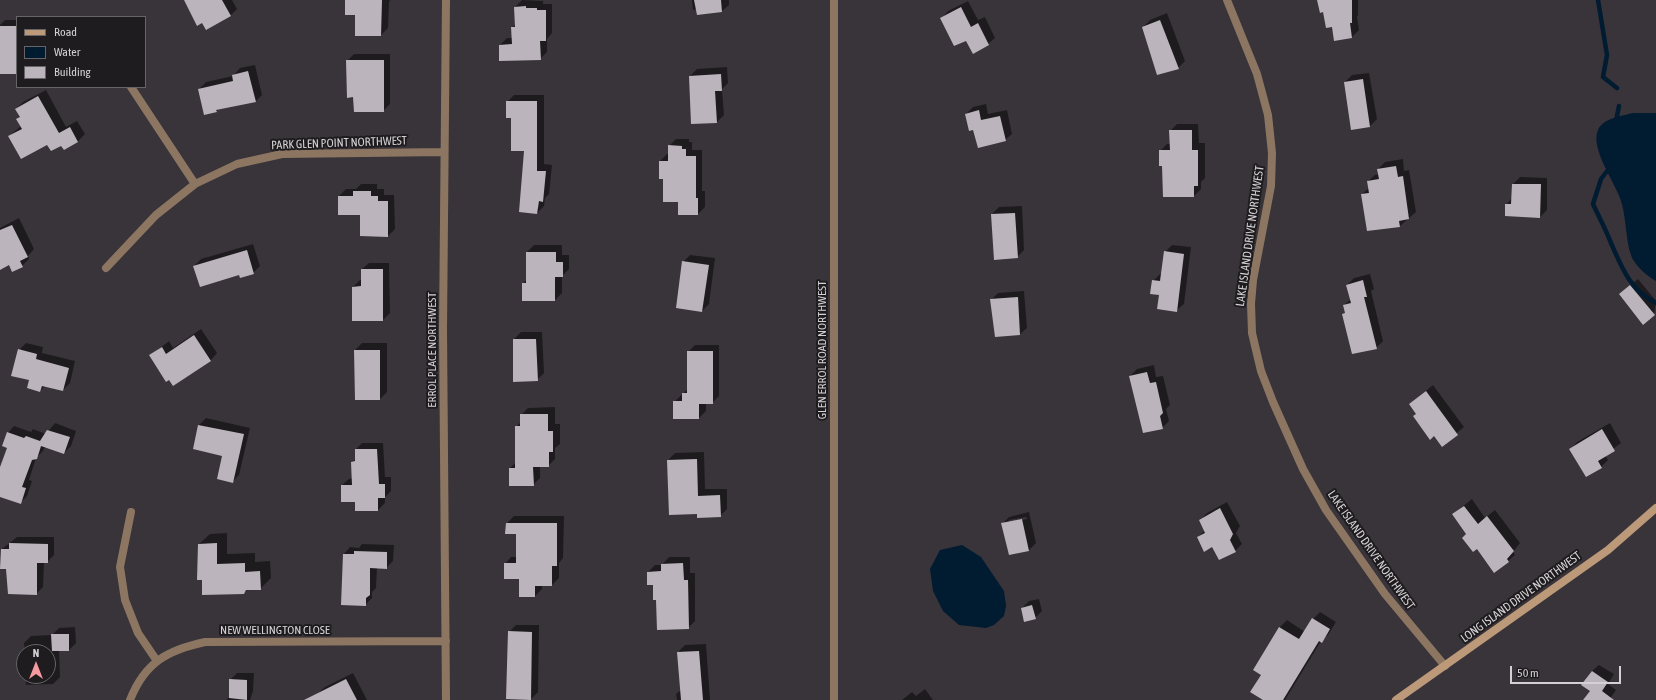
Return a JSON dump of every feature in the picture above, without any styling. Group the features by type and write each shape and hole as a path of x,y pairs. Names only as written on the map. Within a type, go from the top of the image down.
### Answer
{"street":[{"name":"ERROL PLACE NORTHWEST","path":"446,0 443,328 446,700"},
{"name":"GLEN ERROL ROAD NORTHWEST","path":"834,0 834,700"},
{"name":"LAKE ISLAND DRIVE NORTHWEST","path":"1227,0 1257,74 1268,115 1272,153 1271,186 1253,280 1251,304 1252,333 1261,371 1288,436 1326,510 1385,594 1445,666"},
{"path":"132,88 195,184"},
{"name":"PARK GLEN POINT NORTHWEST","path":"106,268 156,215 195,184 237,164 282,154 444,152"},
{"name":"LONG ISLAND DRIVE NORTHWEST","path":"1396,700 1608,550 1656,508"},
{"path":"131,512 120,567 125,600 138,632 157,661"},
{"name":"NEW WELLINGTON CLOSE","path":"130,700 134,689 144,674 157,661 180,648 205,642 446,641"}],"water":[{"path":"1633,113 1656,113 1656,281 1642,271 1632,258 1620,198 1597,146 1596,137 1600,126 1613,118"},
{"path":"962,545 981,557 1004,591 1006,606 1004,616 994,625 986,628 959,625 943,611 933,591 930,569 940,550"}],"building":[{"path":"184,0 222,0 231,16 206,30 202,23 197,26"},
{"path":"345,0 382,0 381,36 355,36 355,15 345,15"},
{"path":"694,0 721,0 722,12 697,15"},
{"path":"1317,0 1352,0 1352,23 1350,23 1352,38 1334,41 1332,27 1326,28 1323,12 1320,13"},
{"path":"526,6 526,8 546,10 546,41 540,41 541,60 499,61 499,45 512,44 511,27 515,27 514,7"},
{"path":"961,7 971,27 978,23 989,45 973,54 966,41 954,46 940,18"},
{"path":"1160,20 1179,69 1157,75 1142,27"},
{"path":"0,26 16,26 16,74 0,74"},
{"path":"346,60 384,60 384,112 354,112 353,97 347,98"},
{"path":"248,71 256,102 216,110 217,112 204,115 198,89 233,81 232,75"},
{"path":"721,74 722,91 715,91 717,123 691,124 689,76"},
{"path":"1363,79 1370,127 1351,130 1344,82"},
{"path":"38,96 59,133 70,127 78,142 64,150 61,146 51,151 47,145 21,159 8,136 22,129 16,119 20,117 15,109"},
{"path":"506,101 537,101 537,171 546,171 543,202 539,201 537,214 519,212 524,151 511,151 511,118 506,118"},
{"path":"979,110 981,120 1000,116 1006,141 978,148 973,130 969,131 965,114"},
{"path":"1169,130 1192,130 1192,150 1198,150 1198,186 1194,186 1194,197 1163,197 1162,166 1159,166 1159,150 1170,150"},
{"path":"668,145 682,146 682,149 686,149 686,156 696,156 696,198 698,198 698,215 678,215 678,202 663,202 663,179 659,179 659,161 668,161"},
{"path":"1396,166 1398,177 1403,176 1409,219 1399,221 1400,227 1367,231 1361,194 1369,193 1367,181 1379,179 1377,169"},
{"path":"1512,184 1541,184 1540,218 1505,216 1505,204 1511,204"},
{"path":"353,191 371,191 371,196 378,196 378,201 388,201 388,237 360,236 360,215 338,215 338,196 353,196"},
{"path":"1015,213 1018,258 994,260 991,214"},
{"path":"12,225 28,257 20,261 23,267 12,272 9,265 0,270 0,230"},
{"path":"247,250 254,274 240,278 239,275 200,287 193,266"},
{"path":"1164,251 1184,254 1177,312 1157,309 1159,295 1150,294 1152,280 1160,281"},
{"path":"526,252 556,252 556,262 563,262 563,277 555,277 555,301 522,301 522,283 526,283"},
{"path":"682,261 709,265 702,312 676,308"},
{"path":"361,269 383,269 383,321 352,321 352,287 361,286"},
{"path":"1363,280 1367,297 1364,297 1377,349 1352,354 1342,314 1345,313 1343,305 1351,303 1346,285"},
{"path":"1630,285 1655,315 1643,325 1619,294"},
{"path":"1018,297 1020,335 995,337 990,299"},
{"path":"194,335 211,361 173,386 169,380 166,382 149,355 162,347 166,354"},
{"path":"513,339 536,339 538,381 513,382"},
{"path":"18,349 37,354 36,359 69,368 63,391 42,386 40,392 27,388 29,380 11,376"},
{"path":"354,350 380,350 380,400 355,400"},
{"path":"687,351 713,351 713,404 699,404 699,419 673,419 673,401 682,401 682,393 687,393"},
{"path":"1147,372 1150,383 1156,382 1163,413 1160,416 1163,429 1143,433 1129,376"},
{"path":"1426,391 1458,435 1442,447 1434,436 1430,440 1413,416 1416,414 1409,404"},
{"path":"520,414 548,414 548,431 553,431 553,452 549,452 549,467 533,467 534,486 509,486 509,468 515,468 515,426 520,426"},
{"path":"198,425 244,434 233,483 217,479 222,456 193,449"},
{"path":"1602,429 1615,451 1598,461 1602,468 1586,477 1569,449"},
{"path":"47,430 70,437 64,454 41,446 37,459 32,460 22,487 26,488 21,504 0,497 0,467 7,448 2,446 7,432 24,438 26,436 40,441"},
{"path":"355,449 377,449 379,484 385,484 385,498 378,498 378,511 355,511 355,502 341,502 341,485 352,485 351,462 355,461"},
{"path":"697,459 698,496 720,495 721,517 697,518 697,514 669,515 667,460"},
{"path":"1464,506 1478,524 1487,516 1514,551 1507,559 1509,562 1494,573 1477,549 1473,552 1462,538 1466,534 1452,514"},
{"path":"1220,508 1233,534 1230,540 1236,552 1219,560 1212,547 1204,552 1197,537 1205,533 1199,520"},
{"path":"1022,519 1029,551 1009,555 1001,523"},
{"path":"506,523 557,523 557,566 552,566 552,586 535,586 535,597 519,597 519,579 504,579 504,563 516,563 516,534 505,534"},
{"path":"9,543 48,544 48,563 37,563 37,595 8,594 6,569 0,569 1,549 9,549"},
{"path":"217,543 217,564 245,563 245,572 260,571 261,590 246,590 244,594 202,595 202,580 197,580 198,544"},
{"path":"354,551 387,552 387,569 370,568 370,595 366,598 366,606 341,605 343,554 354,554"},
{"path":"683,563 684,580 688,580 689,629 657,630 656,600 653,600 653,585 647,585 647,572 661,571 661,564"},
{"path":"1032,605 1036,619 1024,622 1021,608"},
{"path":"1312,618 1330,629 1322,643 1319,641 1283,700 1263,700 1250,692 1261,675 1253,670 1279,627 1299,639"},
{"path":"508,631 532,632 531,700 506,699"},
{"path":"51,634 69,634 69,651 56,651 56,644 52,644"},
{"path":"699,651 703,700 681,700 677,652"},
{"path":"1592,671 1608,682 1602,691 1614,700 1583,700 1590,691 1581,685"},
{"path":"229,679 247,680 247,700 229,698"},
{"path":"346,679 357,700 304,700"}],"waterway":[{"path":"1598,0 1607,55 1603,77 1617,88"},
{"path":"1616,121 1619,106"},
{"path":"1611,166 1601,179 1593,204 1628,278 1640,292 1656,303"}]}
